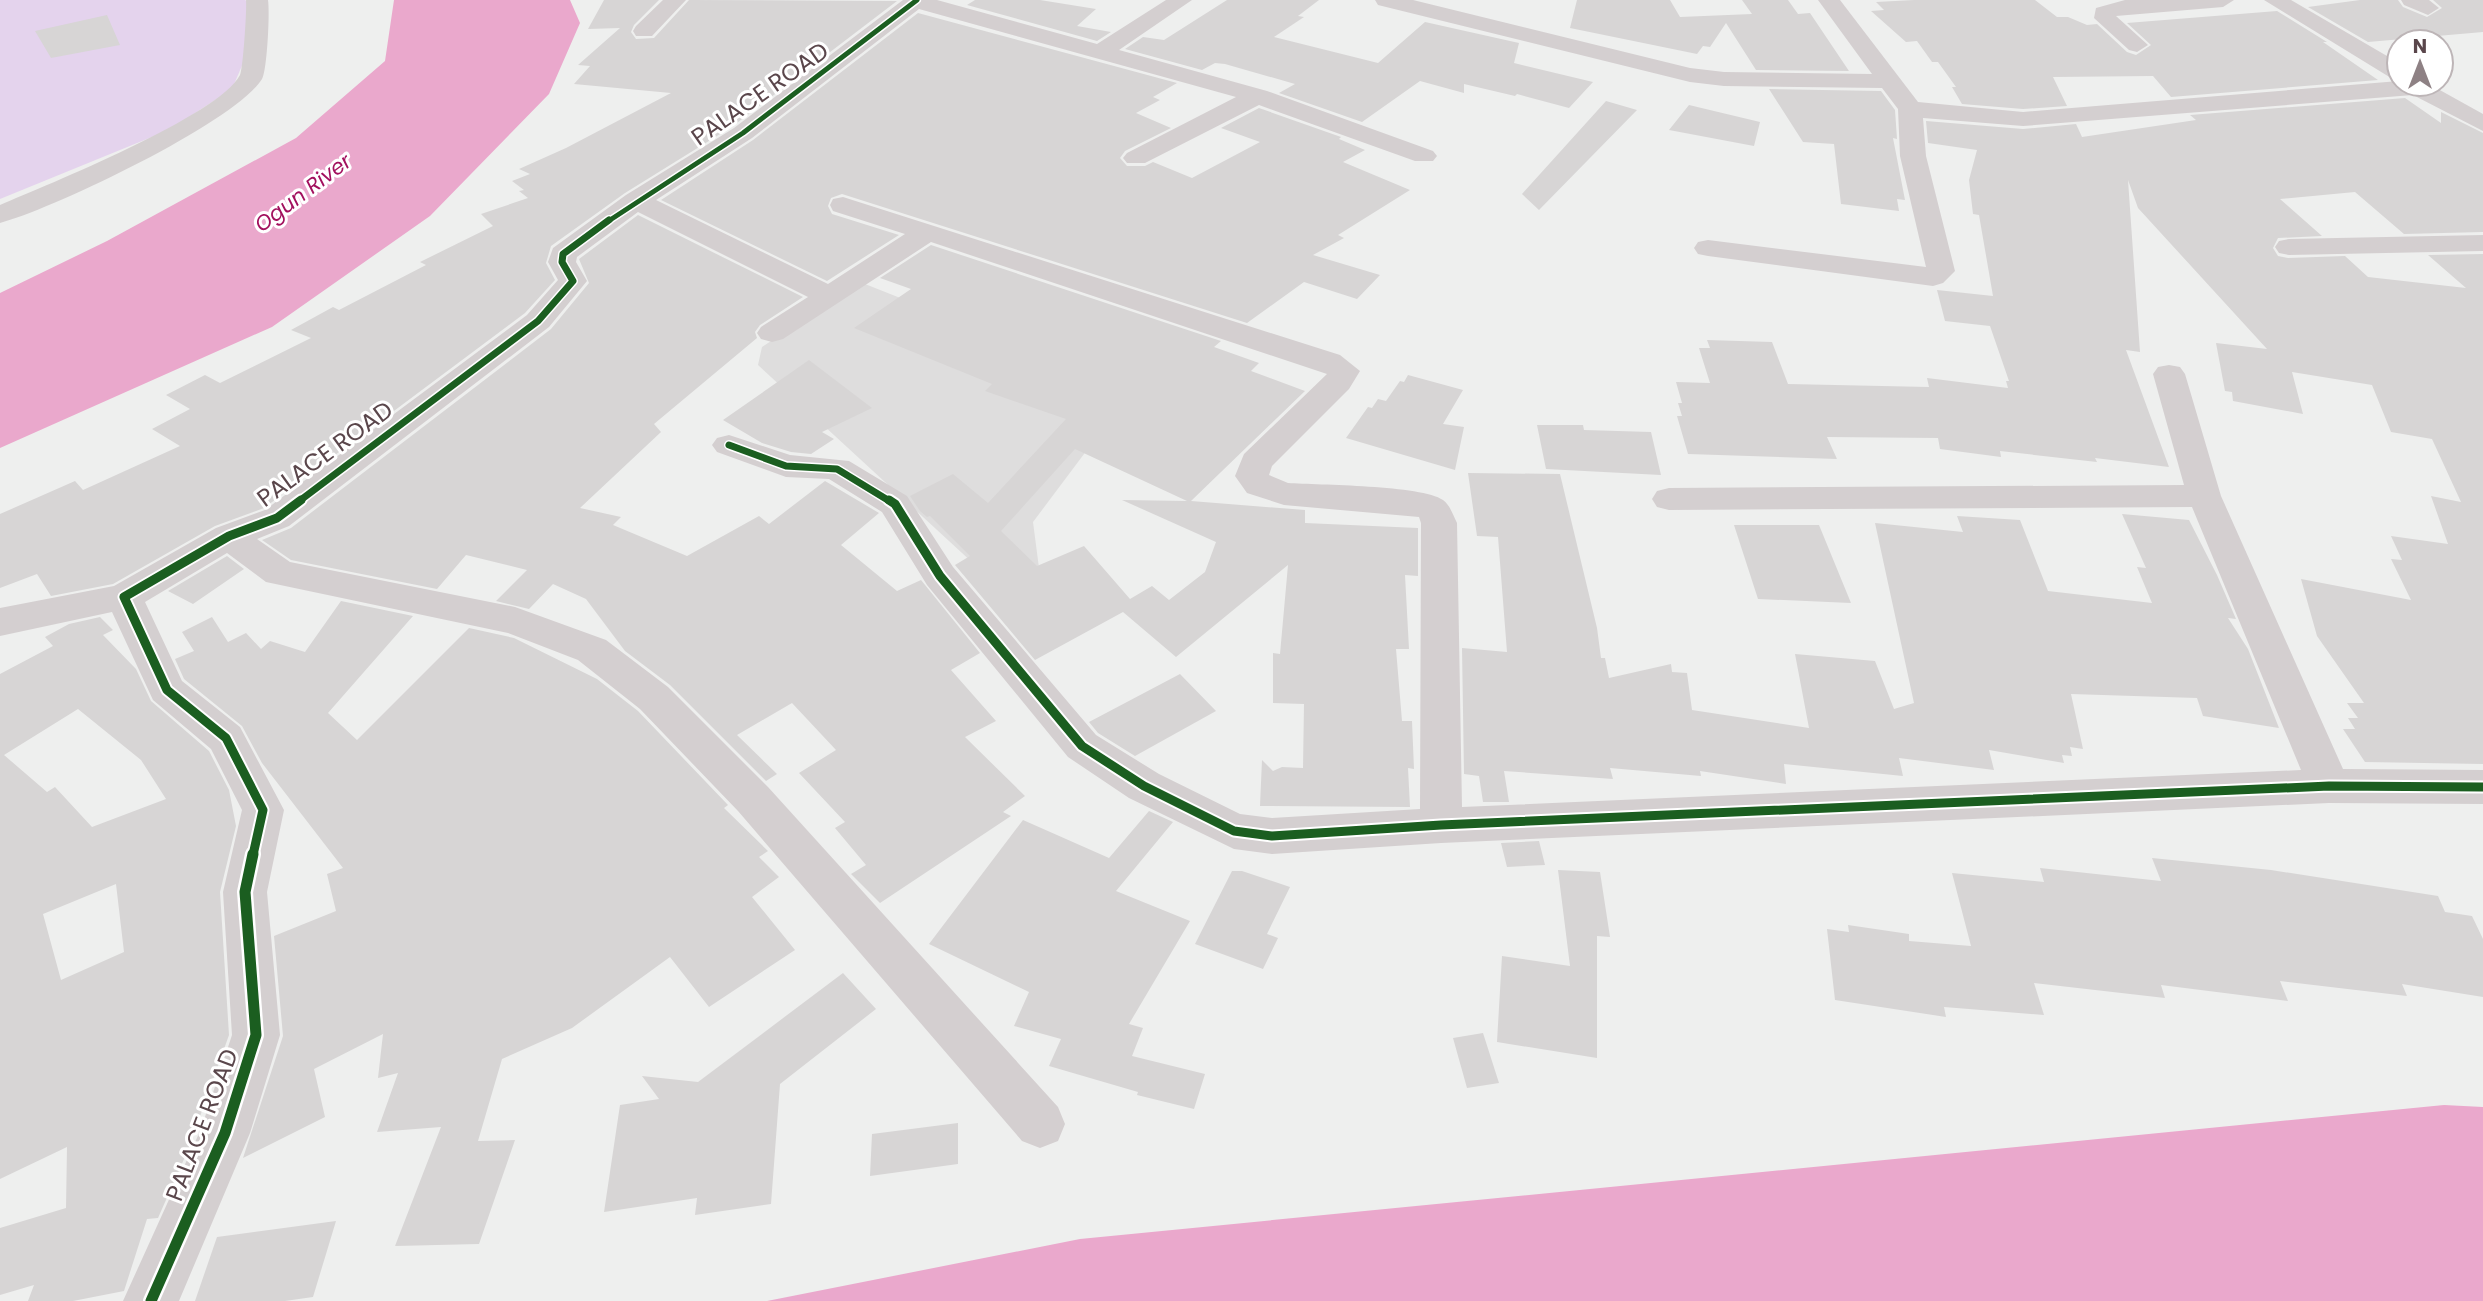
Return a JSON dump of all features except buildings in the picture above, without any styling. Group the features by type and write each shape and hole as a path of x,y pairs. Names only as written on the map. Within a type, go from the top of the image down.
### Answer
{"street":[{"path":"0,215 148,147 223,103 241,89 253,74 253,52 260,16 257,0"},
{"path":"643,31 676,0"},
{"path":"1101,51 1181,0"},
{"path":"1386,0 1690,75 1724,79 1892,81"},
{"path":"1708,248 1933,277 1941,271 1913,156 1910,109 1892,81 1829,0"},
{"path":"2137,45 2105,18 2104,13 2118,7 2223,0"},
{"path":"2274,0 2385,66"},
{"path":"917,1 1258,96 1424,156"},
{"name":"PALACE ROAD","path":"151,1301 225,1133 256,1035 244,892 263,810 226,738 167,690 124,597 229,536 277,518 538,321 573,281 562,262 563,254 636,201 743,133 917,1"},
{"path":"1910,109 2023,119 2417,87 2483,124"},
{"path":"1136,158 1258,96"},
{"path":"636,201 827,295"},
{"path":"843,205 1329,362 1344,370 1338,383 1255,462 1252,476 1259,485 1284,494 1423,504 1433,510 1439,523 1441,825"},
{"path":"772,333 926,233"},
{"path":"2289,247 2483,243"},
{"path":"2169,374 2204,496 2329,786"},
{"path":"729,445 786,466 837,468 895,504 940,576 1082,746 1144,786 1234,831 1272,836 1441,825 2329,786 2483,787"},
{"path":"1670,499 2204,496"},
{"path":"229,536 279,573 515,621 592,650 654,698 753,799 1040,1124"},
{"path":"0,622 124,597"}],"shaded area":[{"path":"0,0 245,0 250,4 247,54 232,89 169,130 0,199"},
{"path":"860,282 1132,390 1033,522 1039,568 1000,588 758,365 762,347"}],"water":[{"name":"Ogun River","path":"394,0 570,0 580,23 549,94 430,216 272,327 0,448 0,293 107,241 296,138 385,61"},
{"path":"2444,1105 2483,1107 2483,1301 767,1301 1080,1239"}],"cycle path":[{"path":"151,1301 225,1133 256,1035 245,892 263,810 226,738 167,690 124,597 229,536 277,518 538,321 573,281 562,262 563,254 636,201 743,133 917,0"},
{"path":"729,445 786,466 837,469 895,504 940,576 1082,746 1144,786 1234,831 1272,836 1441,825 2329,786 2483,787"}]}
